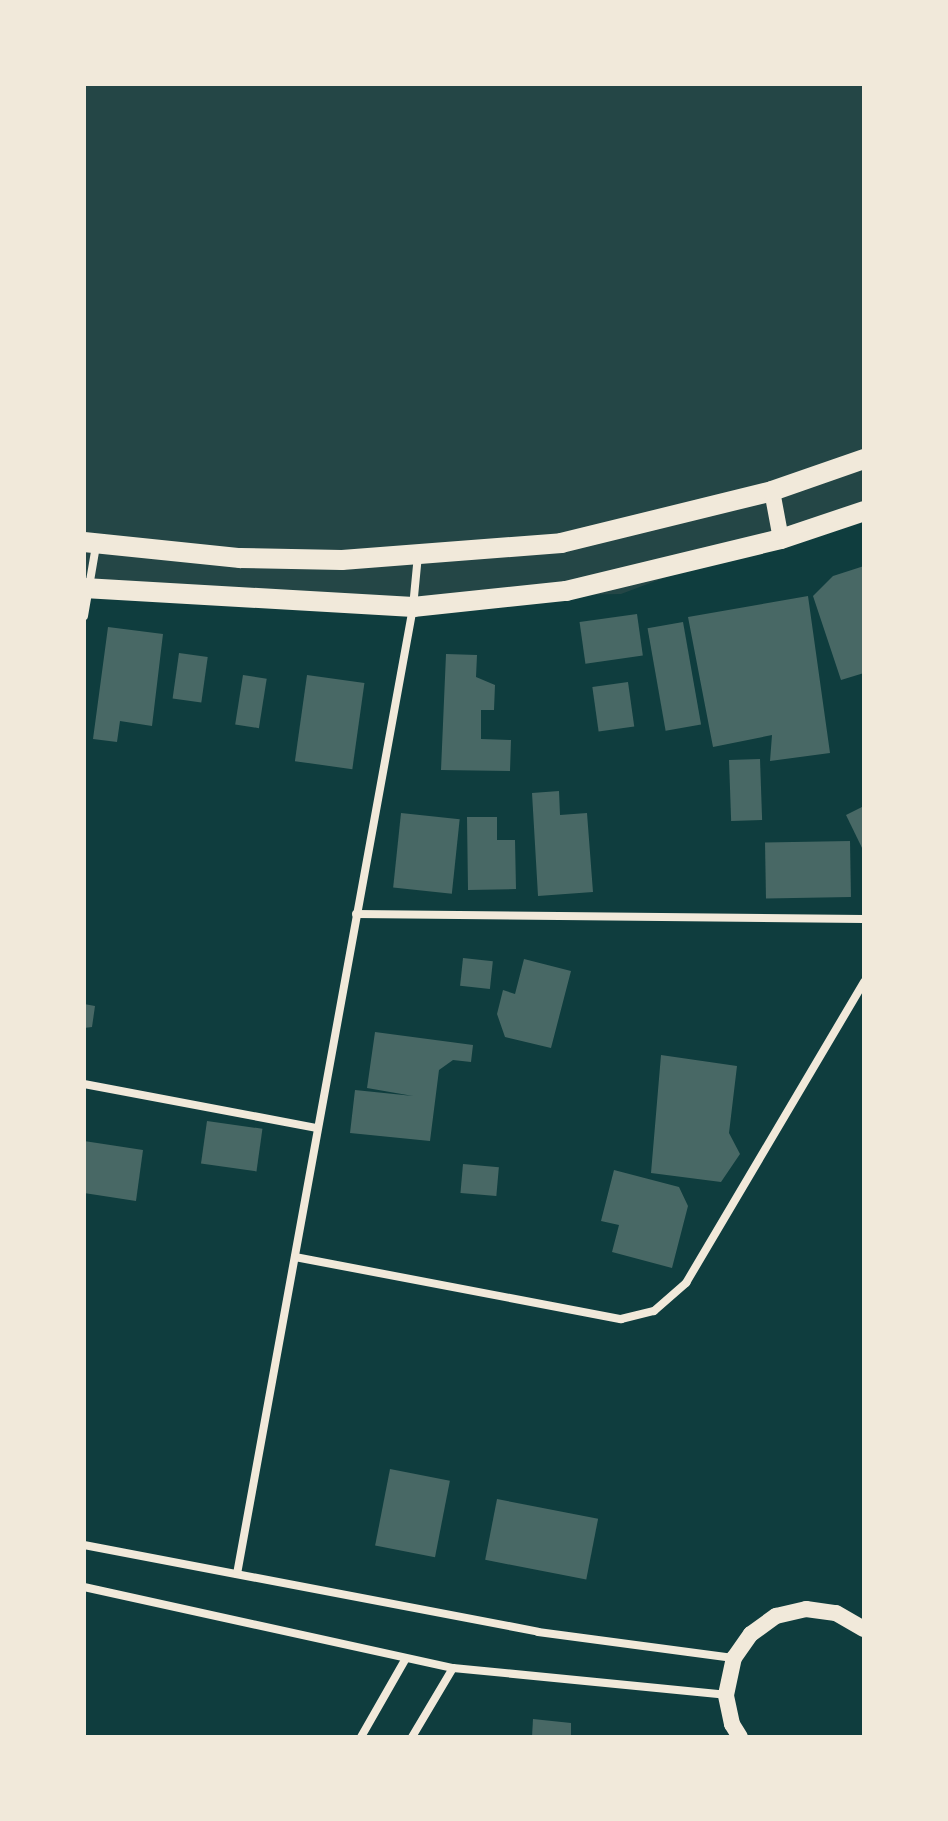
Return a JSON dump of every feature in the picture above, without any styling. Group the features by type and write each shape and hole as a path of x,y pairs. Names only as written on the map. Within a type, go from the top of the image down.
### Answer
{"main road":[{"path":"90,542 240,558 342,560 561,543 772,491 864,459"},
{"path":"772,491 781,539"},
{"path":"86,589 413,607 566,591 781,539 864,511"},
{"path":"740,1737 732,1724 726,1695 734,1658 751,1634 776,1616 806,1609 836,1613 863,1627"}],"street":[{"path":"84,616 90,542"},
{"path":"237,1574 413,607 418,554"},
{"path":"356,914 864,919"},
{"path":"295,1257 621,1319 654,1311 686,1283 864,982"},
{"path":"84,1084 316,1128"},
{"path":"84,1545 538,1632 734,1658"},
{"path":"84,1587 405,1660 453,1668 726,1695"},
{"path":"361,1737 405,1660"},
{"path":"412,1737 453,1668"}],"shaded area":[{"path":"84,84 864,84 864,503 621,594 192,603 84,586"}],"building":[{"path":"864,566 864,673 841,680 813,596 833,576"},
{"path":"808,596 830,753 770,761 772,735 713,747 688,617"},
{"path":"637,614 643,656 585,664 580,622"},
{"path":"683,622 701,724 666,731 648,628"},
{"path":"108,627 163,634 152,726 120,721 117,742 93,739"},
{"path":"179,653 208,657 201,703 173,699"},
{"path":"446,654 477,655 476,677 495,685 494,710 481,710 481,739 511,740 510,771 441,770"},
{"path":"243,675 267,679 259,728 235,724"},
{"path":"307,675 364,683 352,769 295,761"},
{"path":"628,682 634,727 599,732 592,687"},
{"path":"760,759 762,820 731,821 729,760"},
{"path":"559,791 560,815 587,813 593,892 538,896 532,793"},
{"path":"864,806 864,852 846,815"},
{"path":"401,813 460,819 452,894 393,888"},
{"path":"467,817 497,817 497,840 515,840 516,889 468,890"},
{"path":"850,841 851,897 766,898 765,842"},
{"path":"463,958 493,961 490,989 460,986"},
{"path":"524,959 571,971 551,1048 505,1037 497,1014 503,990 515,994"},
{"path":"84,1004 95,1006 92,1027 84,1028"},
{"path":"375,1032 473,1045 471,1062 453,1060 439,1070 430,1141 350,1133 355,1090 413,1096 367,1088"},
{"path":"661,1055 737,1066 729,1133 740,1154 721,1182 651,1173"},
{"path":"207,1121 262,1129 256,1171 201,1164"},
{"path":"84,1141 143,1150 136,1201 84,1193"},
{"path":"463,1164 499,1167 496,1196 460,1193"},
{"path":"614,1170 679,1187 688,1206 672,1268 612,1252 619,1225 601,1221"},
{"path":"390,1469 450,1481 435,1557 375,1546"},
{"path":"497,1499 598,1519 586,1580 485,1560"},
{"path":"533,1719 571,1723 571,1737 532,1737"}]}
